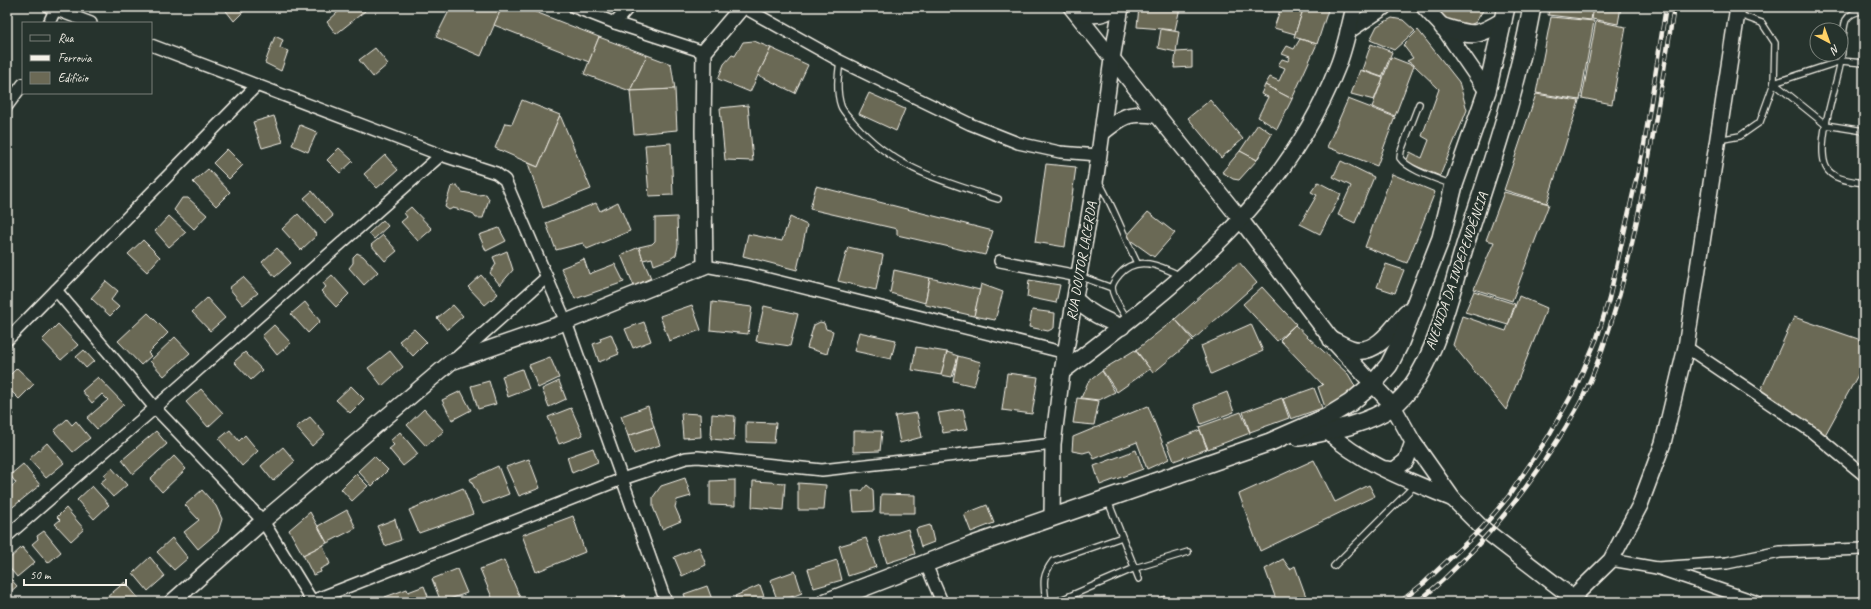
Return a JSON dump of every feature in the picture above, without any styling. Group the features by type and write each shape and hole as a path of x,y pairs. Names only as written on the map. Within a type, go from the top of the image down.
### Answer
{"main road":[{"name":"AVENIDA DA INDEPENDÊNCIA","path":"1270,442 1328,432 1358,422 1393,406 1416,379 1436,337 1465,244 1497,150 1514,92 1532,7"},
{"path":"1443,27 1469,35 1481,34 1505,14"},
{"name":"AVENIDA DA INDEPENDÊNCIA","path":"1270,442 1327,417 1350,403 1373,384 1389,365 1399,345 1441,238 1454,185 1487,91 1505,14"},
{"path":"1441,238 1465,244"},
{"path":"1332,340 1352,350 1363,350 1372,347 1384,339 1396,327 1418,296"},
{"path":"826,602 925,562 1052,516 1270,442"}],"street":[{"path":"574,7 615,23 704,52"},
{"path":"615,23 628,7"},
{"path":"705,266 703,131 704,52 742,7 840,61 970,124 1018,143 1060,152 1098,155"},
{"path":"1072,8 1092,16 1103,14 1115,7"},
{"name":"RUA DOUTOR LACERDA","path":"1052,516 1053,444 1062,372 1096,176 1112,59 1121,7"},
{"path":"1062,372 1183,277 1241,220 1287,162 1310,126 1338,67 1354,7"},
{"path":"1348,32 1384,7"},
{"path":"1424,7 1443,27 1487,91"},
{"path":"1072,8 1155,115 1241,220 1332,340 1393,406 1413,442 1453,499 1482,528 1571,600 1611,560 1640,505 1663,443 1686,347 1738,10"},
{"path":"49,22 52,9 88,22"},
{"path":"152,45 441,155 496,173 505,180 566,322 666,602"},
{"path":"7,106 22,85"},
{"path":"7,340 257,85"},
{"path":"1102,133 1125,117 1137,113 1155,115"},
{"path":"7,536 155,408 441,155"},
{"path":"1000,260 1078,276"},
{"path":"451,362 566,322 705,266 748,274 1066,353"},
{"path":"172,602 263,521 451,362 547,277"},
{"path":"56,290 155,408 263,521 311,601 622,479 686,458 698,456 822,470 1053,444"},
{"path":"1075,299 1085,309 1098,317 1125,324"},
{"path":"1686,347 1812,432 1864,475"},
{"path":"1328,432 1356,453 1416,484 1453,499"},
{"path":"1386,469 1394,470 1406,461 1413,442"},
{"path":"1657,568 1727,563 1780,552 1864,549"},
{"path":"1611,560 1657,568 1757,602"},
{"path":"925,562 942,602"}],"lane":[{"path":"1718,140 1740,136 1760,122 1774,83 1774,43 1762,23 1738,10"},
{"path":"1846,22 1852,13 1864,10"},
{"path":"840,61 837,84 841,108 860,130 895,159 931,178 998,200"},
{"path":"1774,83 1838,62"},
{"path":"1841,62 1826,125 1824,153 1826,168 1836,177 1864,183"},
{"path":"1849,62 1864,63"},
{"path":"1774,83 1826,125 1864,131"},
{"path":"1419,104 1401,151 1400,158 1403,163 1454,185"},
{"path":"1096,176 1112,205 1124,237 1137,263"},
{"path":"1125,324 1112,288 1114,281 1124,269 1137,263 1146,262 1166,268 1183,277"},
{"path":"1078,276 1112,288"},
{"path":"1334,566 1416,484"},
{"path":"1107,498 1139,579"},
{"path":"1046,602 1043,578 1046,570 1053,561 1122,537"},
{"path":"1056,602 1135,568 1188,552"}],"building":[{"path":"223,7 248,7 234,21"},
{"path":"334,7 362,7 365,11 336,34 327,22 338,12"},
{"path":"438,7 451,7 448,12"},
{"path":"451,7 502,7 481,56 436,37"},
{"path":"502,7 523,7 599,37 589,62 494,25"},
{"path":"1139,7 1180,8 1175,30 1137,27"},
{"path":"1281,7 1304,7 1295,34 1274,28"},
{"path":"1304,7 1329,7 1317,44 1294,37"},
{"path":"1446,7 1485,7 1476,22 1460,28 1438,14"},
{"path":"1549,7 1593,7 1591,20 1548,15"},
{"path":"1594,7 1621,7 1618,24 1592,19"},
{"path":"1551,17 1594,21 1580,100 1536,93"},
{"path":"1392,18 1403,20 1415,31 1394,50 1370,40 1377,26"},
{"path":"1596,21 1626,27 1612,104 1582,98"},
{"path":"1161,29 1179,32 1176,52 1158,48"},
{"path":"1418,30 1459,82 1467,110 1440,176 1406,162 1410,152 1422,158 1429,140 1422,136 1439,89 1415,66 1407,61 1413,58 1403,45"},
{"path":"275,36 283,40 280,48 288,51 281,71 265,63"},
{"path":"599,37 647,55 630,91 584,74"},
{"path":"1300,39 1317,44 1292,99 1265,85 1270,77 1279,81 1285,68 1278,65 1282,59 1288,61 1290,57 1282,54 1287,46 1294,49"},
{"path":"754,41 771,48 750,92 718,79 724,64 732,55 735,56 743,42"},
{"path":"1371,44 1392,52 1382,77 1362,70"},
{"path":"375,48 388,64 373,77 359,60"},
{"path":"771,48 808,65 795,93 758,75"},
{"path":"1192,51 1192,67 1174,68 1176,52"},
{"path":"647,55 671,64 675,89 630,91"},
{"path":"1391,57 1414,66 1395,116 1372,107"},
{"path":"1360,70 1383,78 1374,100 1351,94"},
{"path":"1265,85 1292,99 1277,129 1258,117 1268,97 1261,94"},
{"path":"675,89 677,130 634,134 630,91"},
{"path":"869,93 905,109 896,131 859,114"},
{"path":"1536,94 1579,101 1547,203 1504,190"},
{"path":"1348,99 1395,117 1377,166 1327,147"},
{"path":"522,100 560,115 538,167 495,148 505,123 512,124"},
{"path":"1210,100 1243,139 1221,158 1188,118"},
{"path":"748,105 753,161 725,160 720,108"},
{"path":"560,115 591,189 543,208 528,163 538,167"},
{"path":"274,116 283,142 262,148 253,122"},
{"path":"1258,124 1272,134 1257,160 1240,151"},
{"path":"300,125 317,132 308,152 292,145"},
{"path":"671,143 673,195 649,196 645,145"},
{"path":"339,148 353,161 340,173 327,160"},
{"path":"227,149 243,165 229,179 213,163"},
{"path":"1240,151 1257,160 1239,180 1233,179 1222,172"},
{"path":"385,155 398,170 377,188 364,174"},
{"path":"1341,161 1374,177 1355,223 1338,215 1351,186 1333,177"},
{"path":"1046,164 1076,167 1065,247 1035,242"},
{"path":"208,169 230,192 216,206 193,182"},
{"path":"1392,174 1435,192 1407,263 1365,247"},
{"path":"1318,182 1341,194 1320,234 1300,224 1317,195 1311,192"},
{"path":"457,185 462,192 478,195 486,194 489,199 483,218 476,218 472,213 453,208 449,210 445,207 451,187"},
{"path":"816,186 993,231 985,255 897,235 897,229 810,209"},
{"path":"312,191 333,216 325,223 304,198"},
{"path":"1504,192 1549,204 1512,301 1474,289 1494,242 1486,240"},
{"path":"182,198 188,198 207,215 194,229 174,210"},
{"path":"618,202 630,231 587,249 583,243 556,250 546,223 596,203 600,211"},
{"path":"411,207 432,229 418,241 401,222 407,217 404,213"},
{"path":"1148,212 1175,233 1154,257 1126,237"},
{"path":"298,214 317,235 301,250 282,229"},
{"path":"169,216 186,232 169,247 155,231"},
{"path":"677,217 678,246 676,255 654,265 652,258 643,260 639,247 652,244 655,241 655,218"},
{"path":"790,217 807,225 797,270 743,256 748,234 782,241"},
{"path":"383,220 388,226 374,239 369,233"},
{"path":"499,228 506,241 486,251 479,235"},
{"path":"383,235 397,251 385,261 371,245"},
{"path":"143,240 160,257 147,272 128,254"},
{"path":"639,247 651,278 634,286 621,255"},
{"path":"848,247 883,255 876,290 838,281"},
{"path":"277,248 291,263 275,277 262,262"},
{"path":"507,251 513,270 500,285 490,273 496,264 493,257"},
{"path":"357,253 363,256 378,272 364,285 349,268 353,263 353,257"},
{"path":"584,259 589,274 615,264 624,282 575,299 561,268"},
{"path":"1239,262 1257,283 1194,339 1175,319"},
{"path":"1386,264 1404,270 1395,293 1377,287"},
{"path":"894,270 930,278 925,303 890,293"},
{"path":"332,275 349,294 336,307 321,291 326,287 323,283"},
{"path":"481,275 498,294 485,305 468,287"},
{"path":"243,277 258,293 243,305 229,288"},
{"path":"930,278 980,290 974,316 926,305 925,303"},
{"path":"1029,280 1060,285 1056,303 1027,297"},
{"path":"106,281 118,291 111,300 119,307 110,316 91,298"},
{"path":"981,284 1003,292 995,320 974,316"},
{"path":"1262,287 1296,324 1277,341 1243,304"},
{"path":"1474,291 1515,304 1508,325 1465,312"},
{"path":"1519,296 1547,308 1506,410 1453,345 1462,316 1506,331"},
{"path":"207,298 225,318 210,331 192,312"},
{"path":"305,302 320,321 308,333 291,314"},
{"path":"712,302 752,307 748,334 710,330"},
{"path":"453,305 463,316 447,330 437,318"},
{"path":"692,305 701,330 669,341 660,316"},
{"path":"764,306 798,314 790,346 756,341"},
{"path":"1032,310 1055,313 1054,328 1048,331 1029,327"},
{"path":"148,313 168,333 148,353 151,356 141,365 118,341"},
{"path":"1794,317 1864,341 1864,364 1825,435 1761,390"},
{"path":"1175,319 1193,340 1153,373 1136,350"},
{"path":"644,322 651,341 633,348 625,329"},
{"path":"820,322 824,323 826,329 833,331 827,354 807,348 814,325"},
{"path":"58,324 78,345 61,360 42,340"},
{"path":"1251,324 1263,351 1211,374 1201,346"},
{"path":"274,325 291,343 277,355 262,336"},
{"path":"1295,325 1348,374 1355,386 1348,397 1325,407 1318,387 1323,385 1280,340"},
{"path":"414,329 427,342 413,356 399,341"},
{"path":"859,332 896,340 891,359 854,351"},
{"path":"611,334 619,354 599,362 593,344 601,341 600,338"},
{"path":"175,337 190,353 164,376 150,361"},
{"path":"916,347 947,352 941,375 912,370"},
{"path":"84,350 94,361 86,368 76,357"},
{"path":"1135,350 1150,369 1117,392 1102,370"},
{"path":"390,351 403,367 382,386 368,368"},
{"path":"245,352 262,370 251,380 234,362"},
{"path":"947,352 958,356 952,377 941,375"},
{"path":"958,356 981,362 974,386 953,381"},
{"path":"550,357 559,378 538,388 529,365"},
{"path":"17,368 34,384 19,399 7,387 7,378"},
{"path":"522,369 529,389 508,397 502,376"},
{"path":"1102,371 1115,392 1099,400 1081,398 1088,382"},
{"path":"1007,373 1038,377 1032,414 1002,410"},
{"path":"98,377 124,404 97,429 87,418 108,400 102,394 92,403 82,391"},
{"path":"489,381 496,404 478,409 471,386"},
{"path":"559,381 566,399 549,407 542,389"},
{"path":"351,386 364,399 350,413 336,400"},
{"path":"1314,388 1322,408 1291,419 1283,399"},
{"path":"201,389 223,413 208,427 186,402"},
{"path":"461,391 471,410 452,420 442,400"},
{"path":"1227,392 1234,412 1201,424 1194,405"},
{"path":"1077,398 1099,401 1094,425 1073,423"},
{"path":"1282,398 1289,418 1250,432 1243,412"},
{"path":"648,406 654,427 628,436 621,416"},
{"path":"1148,406 1169,459 1147,469 1137,442 1094,459 1090,451 1083,453 1072,451 1073,437"},
{"path":"7,408 14,414 7,422"},
{"path":"571,408 583,435 559,444 548,417"},
{"path":"424,409 444,431 426,446 407,425"},
{"path":"963,409 968,429 943,433 938,413"},
{"path":"1241,412 1250,433 1208,449 1199,427"},
{"path":"681,413 700,414 701,437 683,438"},
{"path":"917,413 922,437 900,443 895,416"},
{"path":"712,414 735,416 734,441 711,439"},
{"path":"310,417 325,434 312,446 296,427"},
{"path":"67,419 72,425 76,421 90,438 73,452 54,431"},
{"path":"746,422 776,423 774,443 746,442"},
{"path":"654,427 660,445 634,454 628,436"},
{"path":"230,430 239,441 245,435 258,451 242,466 219,439"},
{"path":"1200,430 1207,449 1174,461 1167,443"},
{"path":"156,431 167,444 133,474 122,460"},
{"path":"853,431 882,431 880,451 853,452"},
{"path":"400,432 418,454 403,466 389,449 394,445 390,441"},
{"path":"47,443 64,463 46,478 29,459"},
{"path":"283,447 295,461 273,481 261,466"},
{"path":"593,448 598,462 572,473 567,457"},
{"path":"1136,450 1143,469 1100,485 1094,466"},
{"path":"174,456 186,469 162,492 150,479"},
{"path":"374,456 388,470 372,486 358,471"},
{"path":"529,459 540,488 519,496 506,467"},
{"path":"1314,460 1335,502 1369,485 1375,496 1260,551 1239,494"},
{"path":"23,464 40,485 9,510 7,508 7,488 8,489 16,483 10,475"},
{"path":"498,466 509,494 483,504 470,479"},
{"path":"112,468 127,485 113,497 100,483 106,478 104,475"},
{"path":"356,474 368,486 352,501 341,489"},
{"path":"685,478 691,496 677,500 675,507 681,521 662,529 653,507 653,497 661,486"},
{"path":"735,480 735,506 710,505 710,481"},
{"path":"753,481 785,483 783,510 752,507"},
{"path":"798,483 826,485 824,510 798,510"},
{"path":"867,485 873,490 874,511 854,512 852,491 862,491"},
{"path":"92,486 109,505 94,519 77,500"},
{"path":"463,488 473,514 419,533 409,510"},
{"path":"202,490 216,506 222,519 218,532 198,549 184,532 199,520 185,505"},
{"path":"881,494 915,495 915,513 880,513"},
{"path":"987,505 994,523 971,532 964,514"},
{"path":"66,508 84,529 71,541 55,524 60,520 57,517"},
{"path":"347,510 356,528 327,543 318,526"},
{"path":"310,512 327,543 303,555 289,530"},
{"path":"573,516 585,552 536,572 522,535"},
{"path":"395,519 401,540 385,546 377,526"},
{"path":"930,525 934,542 921,547 916,529"},
{"path":"908,529 915,554 887,563 879,538"},
{"path":"44,531 61,552 48,563 32,544 38,539 37,536"},
{"path":"172,538 188,558 174,570 157,552"},
{"path":"866,538 876,567 848,576 839,546"},
{"path":"323,545 330,564 320,569 321,572 313,575 303,555"},
{"path":"22,547 35,562 17,577 7,565 7,561"},
{"path":"699,547 706,565 682,576 674,557"},
{"path":"150,557 165,576 148,591 133,573"},
{"path":"1283,559 1290,569 1295,566 1308,602 1277,602 1265,569"},
{"path":"504,560 522,602 494,602 480,569"},
{"path":"837,560 842,580 814,588 808,569"},
{"path":"457,569 467,593 441,602 432,579"},
{"path":"795,571 802,593 778,602 770,580"},
{"path":"7,575 17,586 7,595"},
{"path":"125,582 139,599 136,602 101,602"},
{"path":"760,585 766,602 737,602 735,596"},
{"path":"424,586 428,596 415,602 384,602 386,601 385,597 407,589 408,592"},
{"path":"707,586 713,602 687,602 684,594"},
{"path":"625,595 627,602 603,602"},
{"path":"1165,596 1171,602 1149,602"}],"railway":[{"path":"1400,602 1424,583 1482,528 1508,497 1548,437 1575,389 1597,338 1609,299 1644,145 1666,7"},
{"path":"1418,602 1439,584 1477,546 1529,483 1574,413 1593,375 1616,308 1633,238 1653,137 1674,7"}]}
